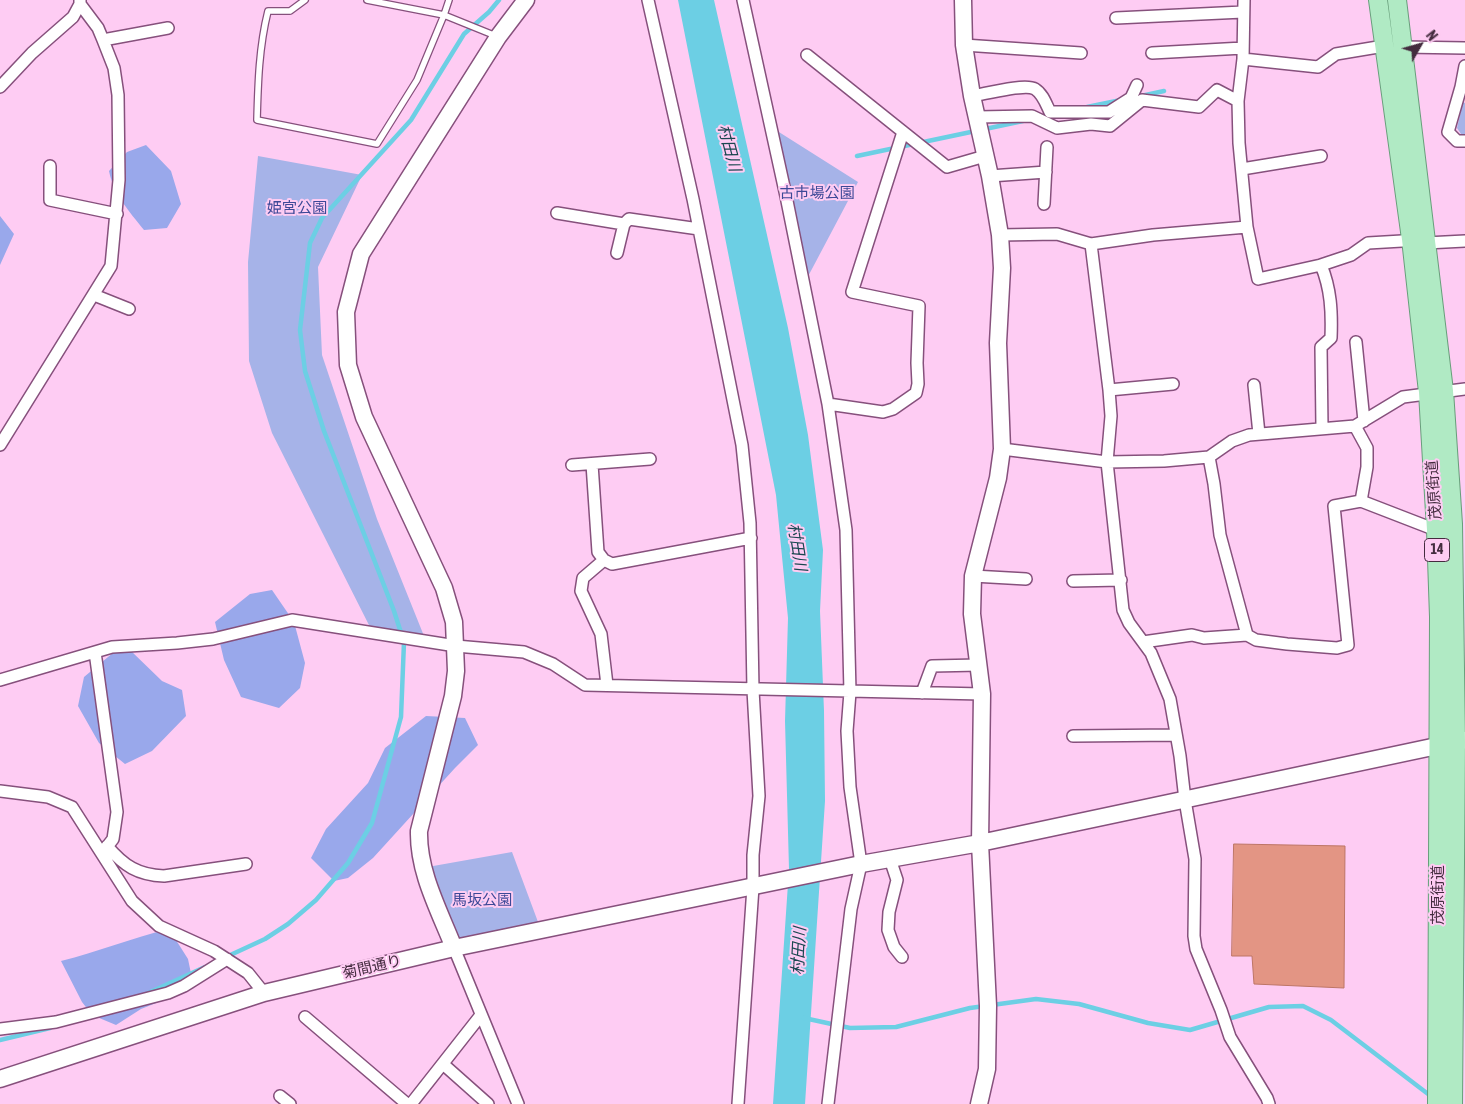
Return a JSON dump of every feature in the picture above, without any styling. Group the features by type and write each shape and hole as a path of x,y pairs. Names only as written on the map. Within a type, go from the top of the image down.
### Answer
{"main road":[{"name":"茂原街道","path":"1378,0 1384,46 1418,241"},
{"name":"茂原街道","path":"1397,0 1418,241 1436,392 1459,524 1460,741 1453,1104"},
{"name":"茂原街道","path":"1436,392 1436,530 1439,617 1437,1104"}],"street":[{"path":"518,1104 422,868 418,849 419,831 453,696 456,671 454,622 444,588 364,417 348,365 346,312 361,254 498,37 526,0"},
{"path":"648,0 699,229 742,445 750,538 759,796 753,855 753,887 738,1104"},
{"path":"743,0 788,206 828,404 846,530 850,692 847,731 850,787 861,864 851,908 828,1104"},
{"path":"963,0 964,45 972,96 990,176 1000,235 1002,268 998,343 1002,448 998,478 973,576 972,614 980,665 982,694 980,843 989,1042 987,1069 980,1104"},
{"path":"0,445 111,266 119,180 118,95 114,68 103,40 98,28 80,2"},
{"path":"0,87 32,53 73,18 80,2"},
{"path":"1116,18 1243,6 1243,54 1238,101 1247,227 1258,280 1321,265 1351,255 1368,244 1465,240"},
{"path":"103,40 168,28"},
{"path":"964,45 1081,53"},
{"path":"1152,53 1243,54 1318,67 1336,54 1384,46"},
{"path":"1402,47 1465,48"},
{"path":"807,54 947,167 985,156"},
{"path":"1465,66 1461,88 1448,132 1457,141 1465,141"},
{"path":"972,96 1025,87 1034,88 1042,95 1050,112 1109,112 1131,98 1137,85"},
{"path":"977,117 1032,116 1057,128 1091,124 1110,126 1142,100 1200,107 1217,90 1238,101"},
{"path":"828,404 883,412 893,409 916,393 918,384 918,306 852,292 904,132"},
{"path":"1044,204 1047,147"},
{"path":"1242,169 1321,156"},
{"path":"50,166 50,200 117,214"},
{"path":"990,176 1046,172"},
{"path":"556,213 624,224"},
{"path":"616,253 624,224 629,219 699,229"},
{"path":"1000,235 1057,234 1091,244 1153,235 1247,227"},
{"path":"1091,244 1109,390 1111,416 1107,462 1123,610 1129,623 1151,653 1170,699 1195,859 1194,936 1196,950 1221,1010 1230,1038 1269,1104"},
{"path":"1321,265 1326,278 1332,309 1331,338 1321,347 1322,428"},
{"path":"94,294 129,309"},
{"path":"1356,342 1360,423 1367,448 1367,466 1361,501"},
{"path":"1109,390 1173,384"},
{"path":"1254,385 1259,434"},
{"path":"1002,448 1107,462 1164,461 1209,457 1232,441 1249,435 1360,423 1403,397 1465,388"},
{"path":"1209,457 1220,535 1247,635"},
{"path":"572,465 650,459"},
{"path":"592,464 598,552 604,560 612,564 750,538"},
{"path":"1143,642 1192,635 1204,638 1247,635 1256,640 1286,644 1337,648 1348,645 1334,506 1361,501 1436,530"},
{"path":"604,560 583,578 580,591 601,634 607,685"},
{"path":"973,576 1026,579"},
{"path":"1073,581 1121,580"},
{"path":"0,680 112,647 213,639 292,620 456,646 524,652 553,664 585,685 982,694"},
{"path":"94,652 117,812 112,839 105,849"},
{"path":"922,693 932,666 980,665"},
{"path":"1073,736 1176,735"},
{"name":"菊間通り","path":"0,1079 264,993 454,948 890,858 980,843 1460,741"},
{"path":"0,791 48,797 72,807 105,849 132,901 159,926 214,951 248,974 264,993"},
{"path":"105,849 131,868 152,876 164,876 246,864"},
{"path":"890,858 897,880 889,912 888,930 894,947 902,957"},
{"path":"0,1029 56,1022 168,993 184,986 226,959"},
{"path":"305,1017 409,1104 481,1015"},
{"path":"443,1064 488,1104"},
{"path":"280,1096 290,1104"}],"lane":[{"path":"304,0 290,11 268,11 261,48 257,120 377,144 417,80 444,15 448,0"},
{"path":"367,0 444,15 498,37"}],"green space":[{"path":"1463,102 1465,103 1465,135 1461,134 1457,128"},
{"name":"古市場公園","path":"771,127 858,182 804,284"},
{"name":"姫宮公園","path":"258,156 362,175 318,267 322,355 377,519 426,641 373,633 272,433 249,361 248,262"},
{"name":"馬坂公園","path":"512,852 541,930 454,948 422,868"}],"shaded area":[{"path":"146,145 171,171 181,204 167,228 144,230 118,195 111,180 109,171 127,152"},
{"path":"0,216 14,234 0,265"},
{"path":"272,590 294,622 305,663 300,688 279,708 241,697 224,660 215,622 250,594"},
{"path":"129,649 162,681 182,690 186,716 152,751 125,764 99,743 78,706 84,677 114,652"},
{"path":"426,716 465,718 478,745 373,858 348,878 334,881 311,858 326,829 368,783 385,748"},
{"path":"169,929 188,959 194,988 141,1009 116,1025 92,1015 82,1002 61,961"}],"water":[{"name":"村田川","path":"678,0 714,0 788,328 808,435 823,550 820,611 825,801 805,1104 773,1104 789,869 785,721 788,618 776,495"}],"building":[{"path":"1234,844 1345,846 1344,988 1254,984 1252,956 1232,956"}],"waterway":[{"path":"226,957 265,939 288,924 316,900 348,863 372,823 401,717 404,642 394,611 324,431 305,371 300,330 310,243 322,218 411,120 464,34 489,12 499,0"},
{"path":"1141,96 1164,91"},
{"path":"1087,107 1121,100"},
{"path":"857,156 1023,121"},
{"path":"146,994 205,967"},
{"path":"804,1018 850,1028 896,1027 970,1008 1036,999 1079,1004 1148,1023 1190,1030 1269,1007 1303,1006 1331,1020 1432,1097"},
{"path":"0,1040 50,1028"}]}
